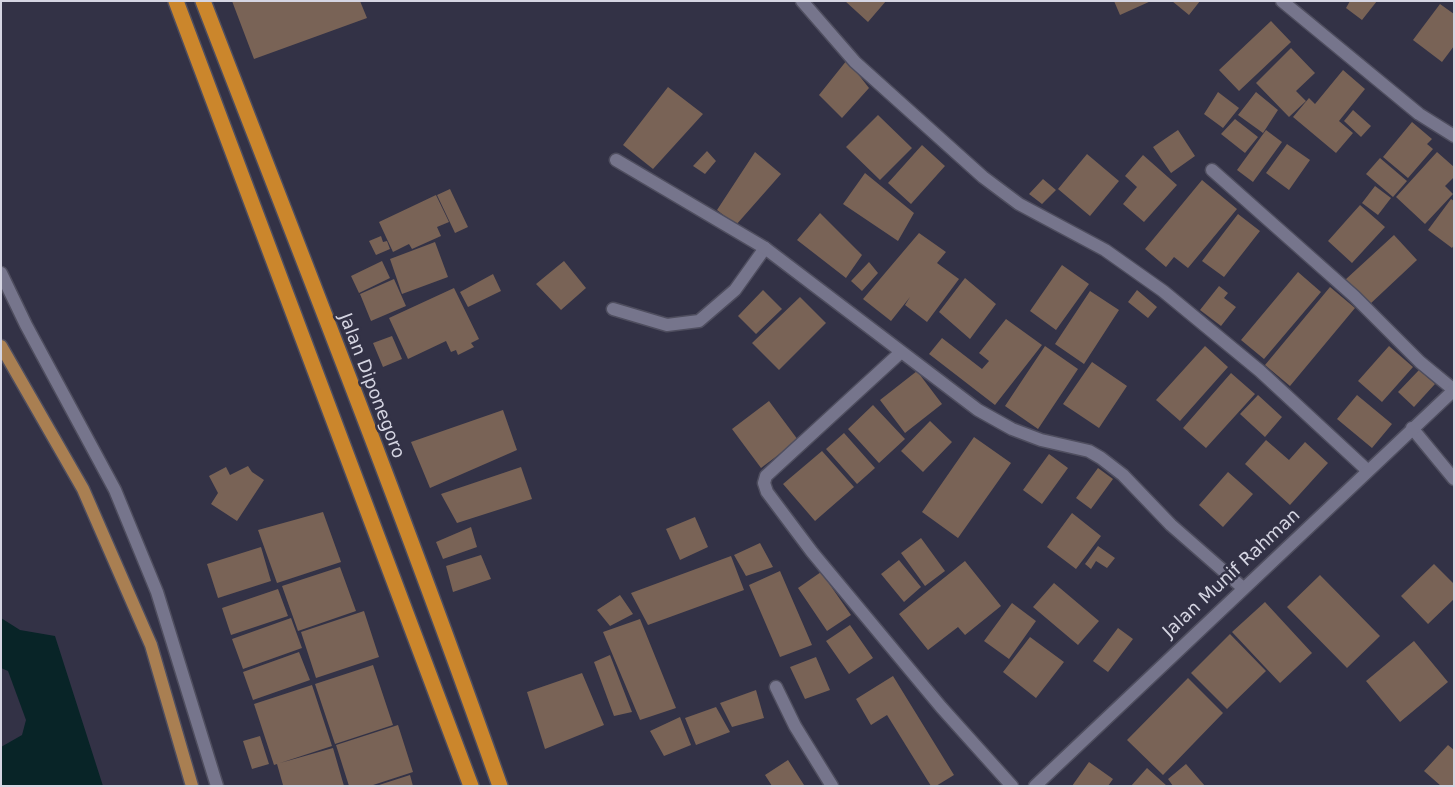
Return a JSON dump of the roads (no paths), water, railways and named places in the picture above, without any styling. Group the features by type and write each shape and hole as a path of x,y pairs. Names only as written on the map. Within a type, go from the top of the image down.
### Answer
{"highway":[{"path":"176,1 471,786"},
{"name":"Jalan Diponegoro","path":"203,1 347,375 500,786"}],"main road":[{"path":"1,346 83,489 152,645 192,786"}],"street":[{"path":"802,1 855,62 983,177 1018,204 1105,250 1163,291 1260,371 1367,470"},
{"path":"1282,1 1420,114 1454,136"},
{"path":"616,160 765,248 900,353 978,410 1041,440 1089,452 1101,458 1123,475 1171,525 1243,588"},
{"path":"1212,170 1354,296 1420,362 1454,390"},
{"path":"613,309 667,326 699,321 734,290 765,248"},
{"path":"1,273 118,500 157,592 217,786"},
{"path":"900,353 766,476 765,487 772,500 812,552 884,640 1012,786"},
{"name":"Jalan Munif Rahman","path":"1036,786 1367,470 1454,390"},
{"path":"1412,428 1454,479"},
{"path":"776,687 795,726 832,786"}]}
